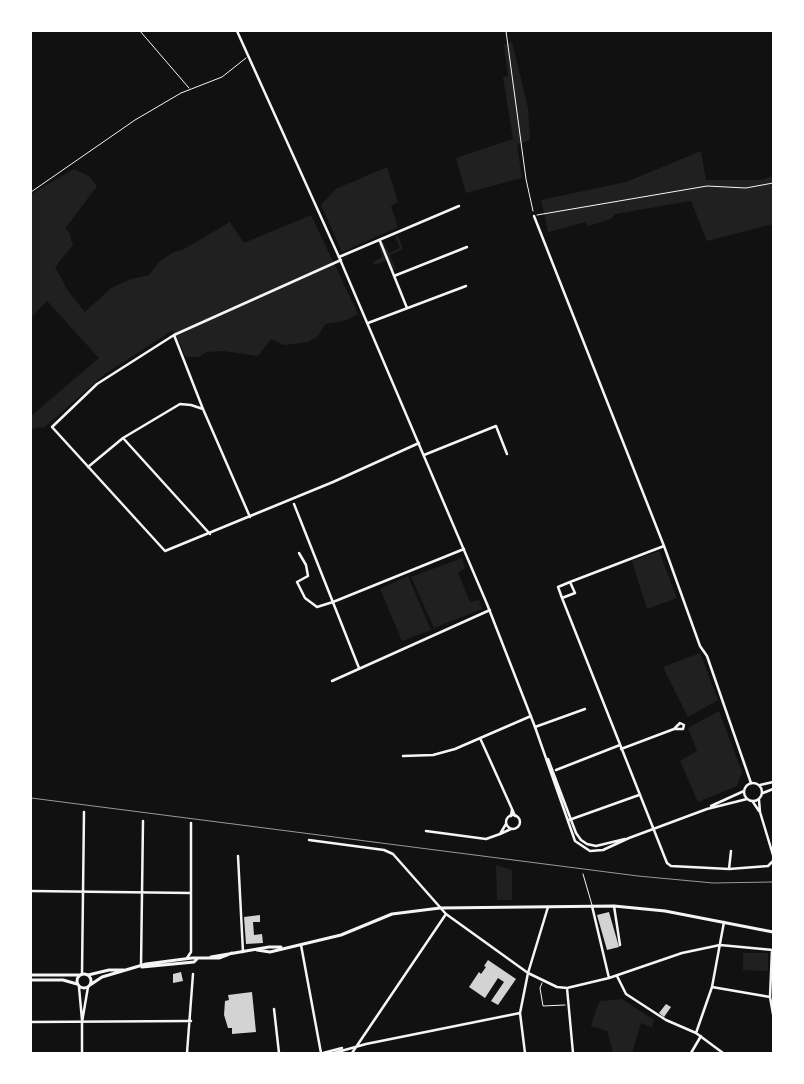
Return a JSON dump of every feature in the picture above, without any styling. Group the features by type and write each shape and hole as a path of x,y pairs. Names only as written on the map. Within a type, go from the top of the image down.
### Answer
{"main road":[{"path":"141,967 146,964 186,959 219,958 257,950 270,952 284,947 341,935 392,914 440,908 614,906 665,911 773,932"},
{"path":"31,980 63,980 89,986 102,978 141,967 187,962 197,959"},
{"path":"31,975 83,975 116,970 127,971"},
{"path":"78,985 83,975"},
{"path":"83,975 91,979 89,986"}],"street":[{"path":"237,31 340,258 490,610 569,820 572,835 578,844 590,851 600,851 629,838 707,809 747,799 753,802 760,812"},
{"path":"419,443 250,517 165,551 52,427 97,384 174,335 340,258 459,206"},
{"path":"534,216 664,546 700,646 707,656 751,783"},
{"path":"380,241 407,308"},
{"path":"394,276 467,247"},
{"path":"368,323 466,286"},
{"path":"174,335 203,409 250,517"},
{"path":"88,467 123,438 180,404 192,405 203,409"},
{"path":"424,455 496,426 507,454"},
{"path":"123,438 210,534"},
{"path":"294,504 359,668"},
{"path":"664,546 558,587 652,829 668,864 729,869 768,866 773,862"},
{"path":"299,553 306,565 308,576 297,582 305,598 317,607 464,549"},
{"path":"562,598 575,593 570,582"},
{"path":"332,681 490,610"},
{"path":"535,727 585,708"},
{"path":"403,756 433,755 455,750 531,716"},
{"path":"622,749 674,728"},
{"path":"426,831 486,839 519,824 480,738"},
{"path":"556,770 620,745"},
{"path":"751,783 760,785 773,782"},
{"path":"707,809 744,791 751,783"},
{"path":"760,785 763,793"},
{"path":"773,789 763,793 759,800 765,832 773,855"},
{"path":"744,791 747,799"},
{"path":"569,820 639,795"},
{"path":"753,802 759,800"},
{"path":"500,834 507,819 511,816 512,809"},
{"path":"83,975 84,812"},
{"path":"569,820 581,840 596,846 629,838"},
{"path":"141,967 143,821"},
{"path":"186,959 192,952 191,824"},
{"path":"506,824 511,829"},
{"path":"309,840 384,850 393,854 446,914 528,973 557,987 567,988 617,976 682,953 720,945 773,950 770,998 773,1014"},
{"path":"729,869 730,850"},
{"path":"238,856 243,952"},
{"path":"31,892 191,893"},
{"path":"592,906 609,978"},
{"path":"614,906 620,945"},
{"path":"525,1053 520,1013 528,973 548,907"},
{"path":"352,1053 446,914"},
{"path":"696,1033 712,986 724,922"},
{"path":"301,944 322,1053 336,1048 358,1046 520,1013"},
{"path":"187,1053 191,1021 192,974"},
{"path":"617,976 623,990 632,999 666,1020 696,1033 723,1053"},
{"path":"78,985 82,1022 82,1053"},
{"path":"82,1022 89,986"},
{"path":"712,986 770,998"},
{"path":"567,988 573,1053"},
{"path":"274,1010 280,1053"},
{"path":"31,1022 191,1021"},
{"path":"691,1053 701,1036"},
{"path":"334,1053 346,1048"},
{"path":"345,1053 346,1048"}],"lane":[{"path":"584,874 592,906"}],"path":[{"path":"140,31 189,89"},
{"path":"506,31 526,179 534,216 707,186 746,188 773,183"},
{"path":"31,192 135,120 189,89 212,82 246,58"},
{"path":"543,981 540,988 542,1006 568,1005"}],"shaded area":[{"path":"512,42 528,108 530,140 517,145 522,178 466,193 456,158 513,139 503,77 508,76 504,45"},
{"path":"701,151 706,180 761,180 773,176 773,224 707,241 691,201 615,214 611,219 588,226 586,222 548,232 541,200 626,182"},
{"path":"387,167 398,202 391,206 398,227 342,252 321,205 336,189"},
{"path":"74,169 90,177 97,186 65,229 69,232 73,245 55,267 68,291 85,312 111,288 131,279 149,275 159,262 172,253 184,249 230,222 244,243 311,215 358,314 344,321 325,324 318,336 308,342 284,345 271,339 258,356 223,351 207,352 198,357 186,357 173,330 105,374 45,427 31,429 31,416 99,358 47,301 31,318 31,194"},
{"path":"395,236 398,236 403,249 390,255 396,269 392,270 387,260 375,265 372,262 383,257 378,244 383,242 389,253 400,248"},
{"path":"659,551 677,598 647,609 632,561"},
{"path":"462,558 465,568 458,573 470,602 479,600 482,609 434,628 411,577"},
{"path":"408,576 431,630 402,641 380,589"},
{"path":"700,653 718,700 688,717 663,667"},
{"path":"719,711 742,772 737,786 698,802 680,761 697,751 688,728"},
{"path":"496,865 512,870 512,900 497,900"},
{"path":"743,953 768,953 768,971 743,970"},
{"path":"622,999 654,1020 652,1027 641,1023 632,1053 606,1053 613,1052 607,1031 591,1026 600,1001"}],"building":[{"path":"609,912 619,947 607,950 597,915"},
{"path":"260,915 260,922 253,922 254,935 262,934 263,943 246,944 244,917"},
{"path":"488,960 516,979 498,1005 491,1001 504,982 498,978 485,998 469,987 479,972 481,974 486,967 484,966"},
{"path":"181,972 183,981 173,983 173,974"},
{"path":"252,992 256,1032 232,1034 232,1028 228,1028 224,1015 225,1001 229,1000 228,995"},
{"path":"666,1004 671,1007 664,1017 659,1013"}],"railway":[{"path":"31,798 638,876 713,883 773,882"}]}
